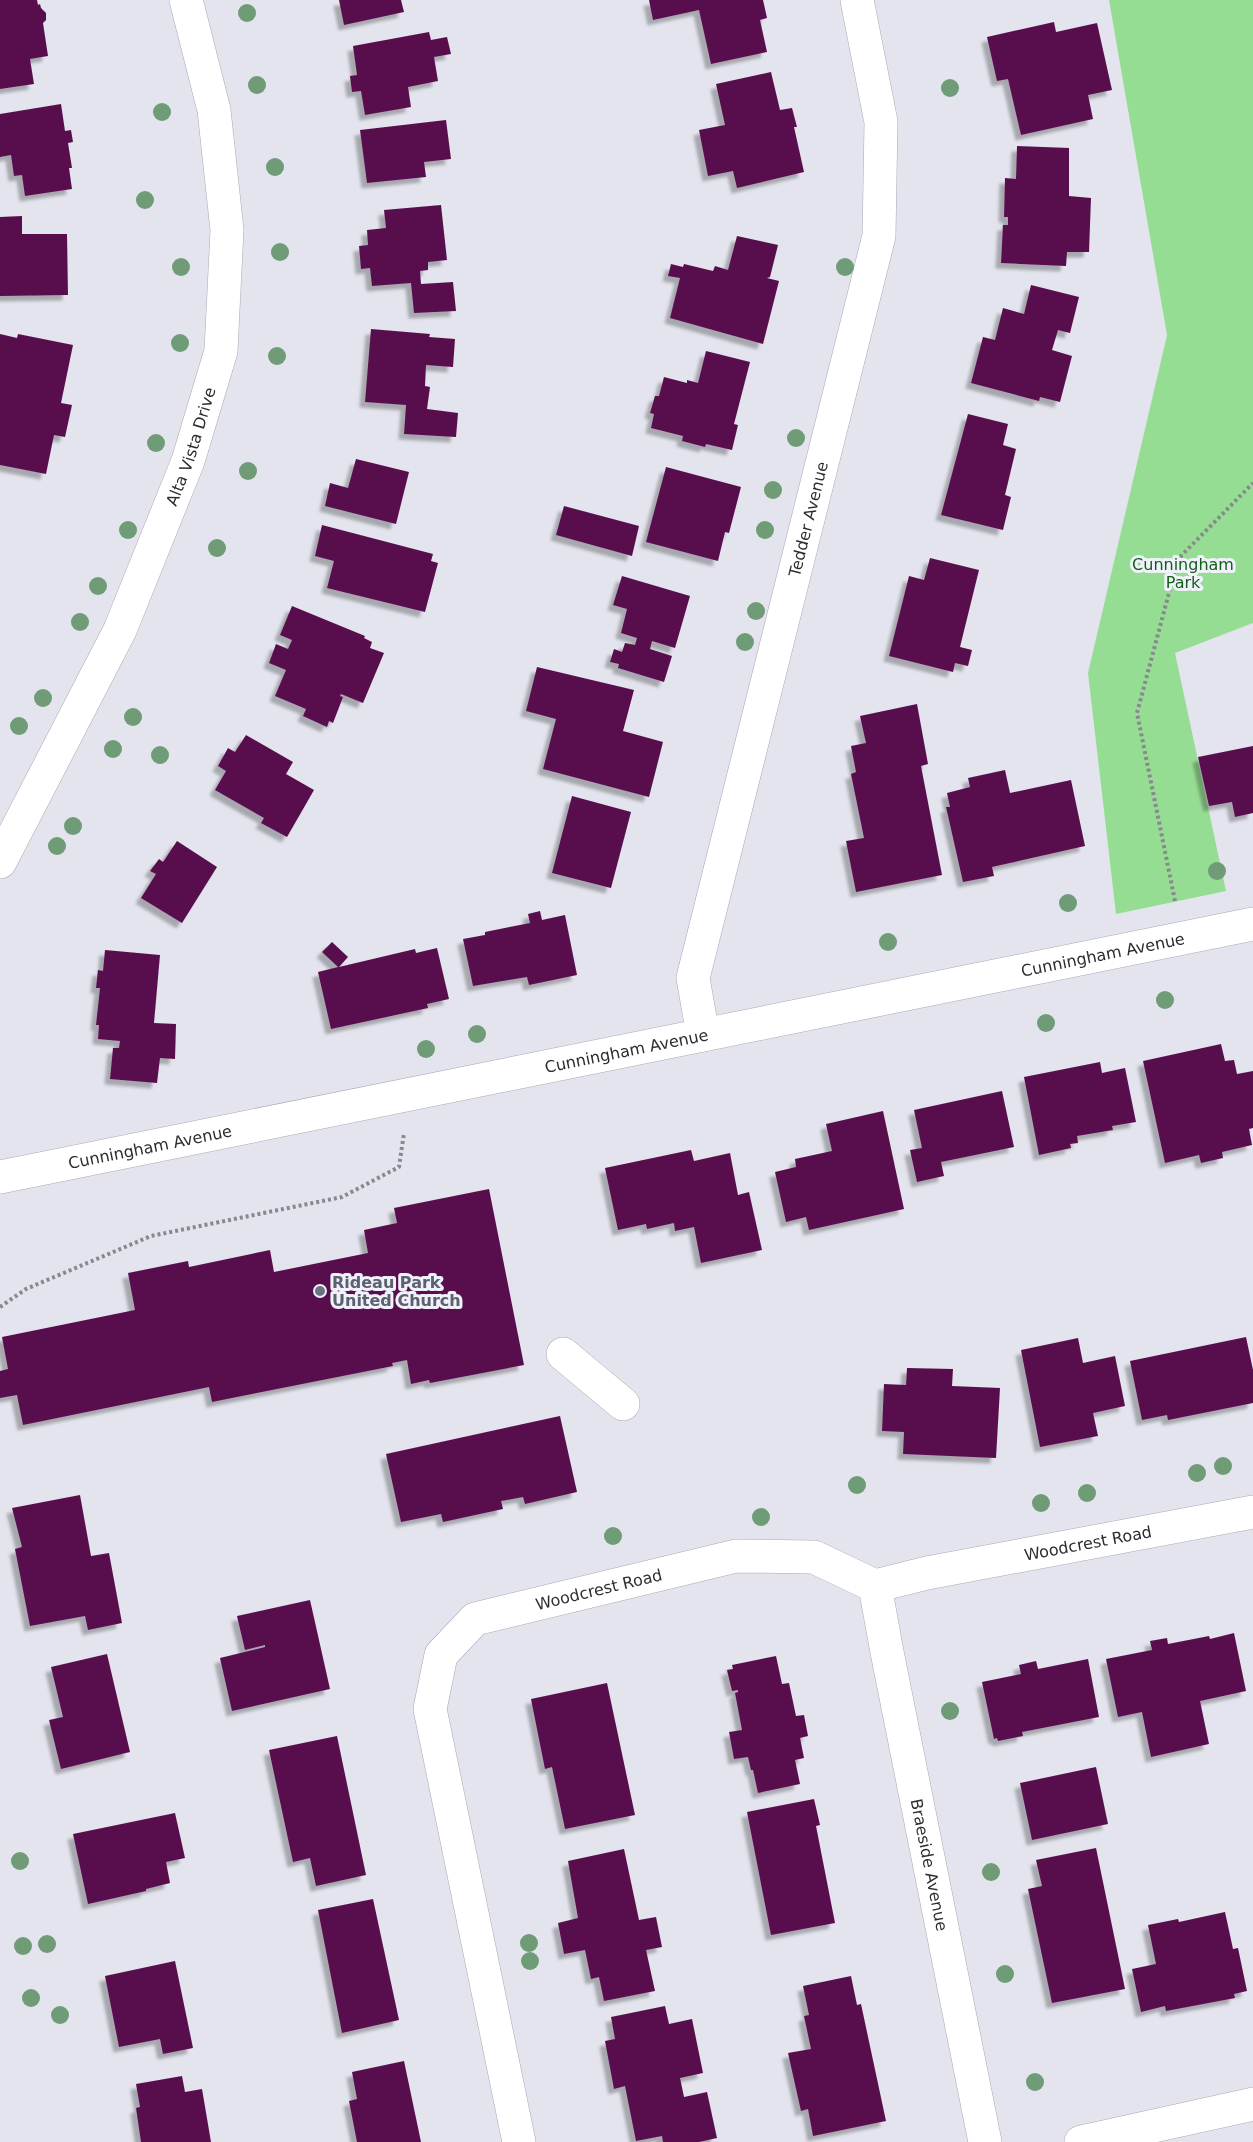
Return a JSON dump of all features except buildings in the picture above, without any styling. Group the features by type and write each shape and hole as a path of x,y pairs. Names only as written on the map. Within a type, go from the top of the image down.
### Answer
{"street":[{"name":"Alta Vista Drive","path":"0,862 120,630 188,461 221,351 227,230 214,110 186,0"},
{"name":"Tedder Avenue","path":"703,1035 693,978 879,236 881,122 857,0"},
{"name":"Cunningham Avenue","path":"0,1177 1253,924"},
{"path":"563,1354 623,1404"},
{"name":"Woodcrest Road","path":"519,2142 430,1709 441,1655 475,1619 736,1556 814,1557 875,1586 927,1573 1253,1512"},
{"name":"Braeside Avenue","path":"875,1586 986,2142"},
{"path":"1081,2142 1253,2104"}],"path":[{"path":"1183,939 1137,713 1178,559 1253,483"},
{"path":"0,1307 26,1289 151,1236 342,1197 399,1167 408,1095"}],"green space":[{"name":"Cunningham Park","path":"1109,0 1253,0 1253,623 1175,653 1226,891 1116,914 1088,673 1167,335"}],"place":[{"name":"Rideau Park United Church","path":"320,1291"}]}
